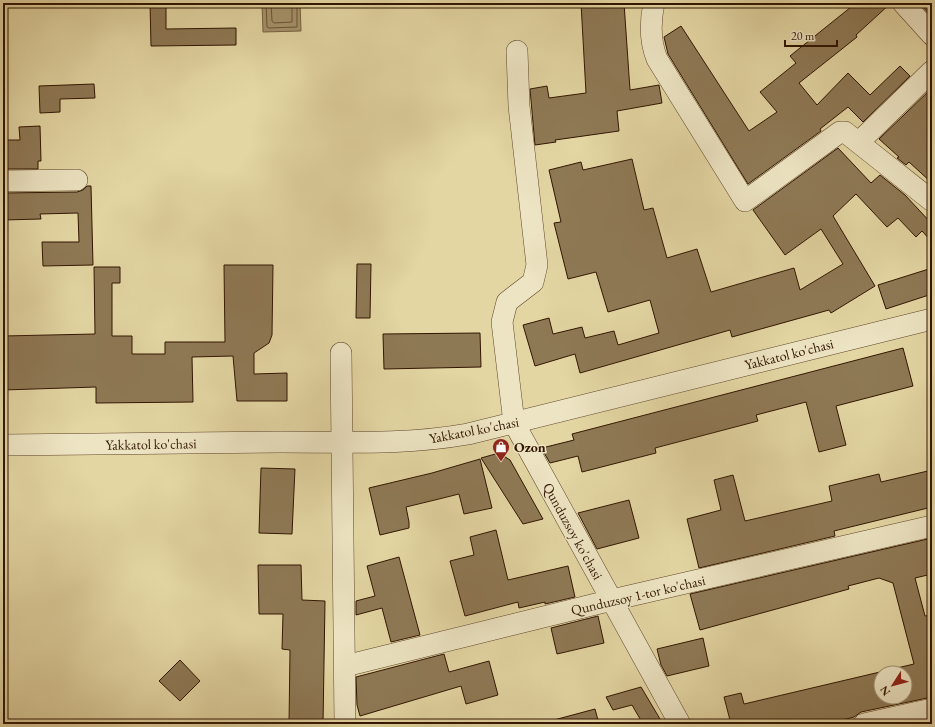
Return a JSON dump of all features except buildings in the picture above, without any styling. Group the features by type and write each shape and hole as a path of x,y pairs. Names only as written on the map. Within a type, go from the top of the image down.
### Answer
{"street":[{"path":"654,3 651,28 657,59 746,200 840,132 845,132 932,201"},
{"path":"903,3 932,35"},
{"path":"514,423 502,322 507,302 533,282 537,265 519,106 518,51"},
{"path":"859,142 932,71"},
{"path":"3,181 77,180"},
{"name":"Yakkatol ko'chasi","path":"3,445 425,440 468,434 514,423 932,318"},
{"path":"341,354 345,724"},
{"name":"Qunduzsoy ko'chasi","path":"514,423 680,724"},
{"name":"Qunduzsoy 1-tor ko'chasi","path":"345,666 612,600 932,526"},
{"path":"864,724 932,709"}],"water":[{"path":"262,3 300,3 301,31 263,32"}],"place":[{"name":"Ozon","path":"501,462"}]}
